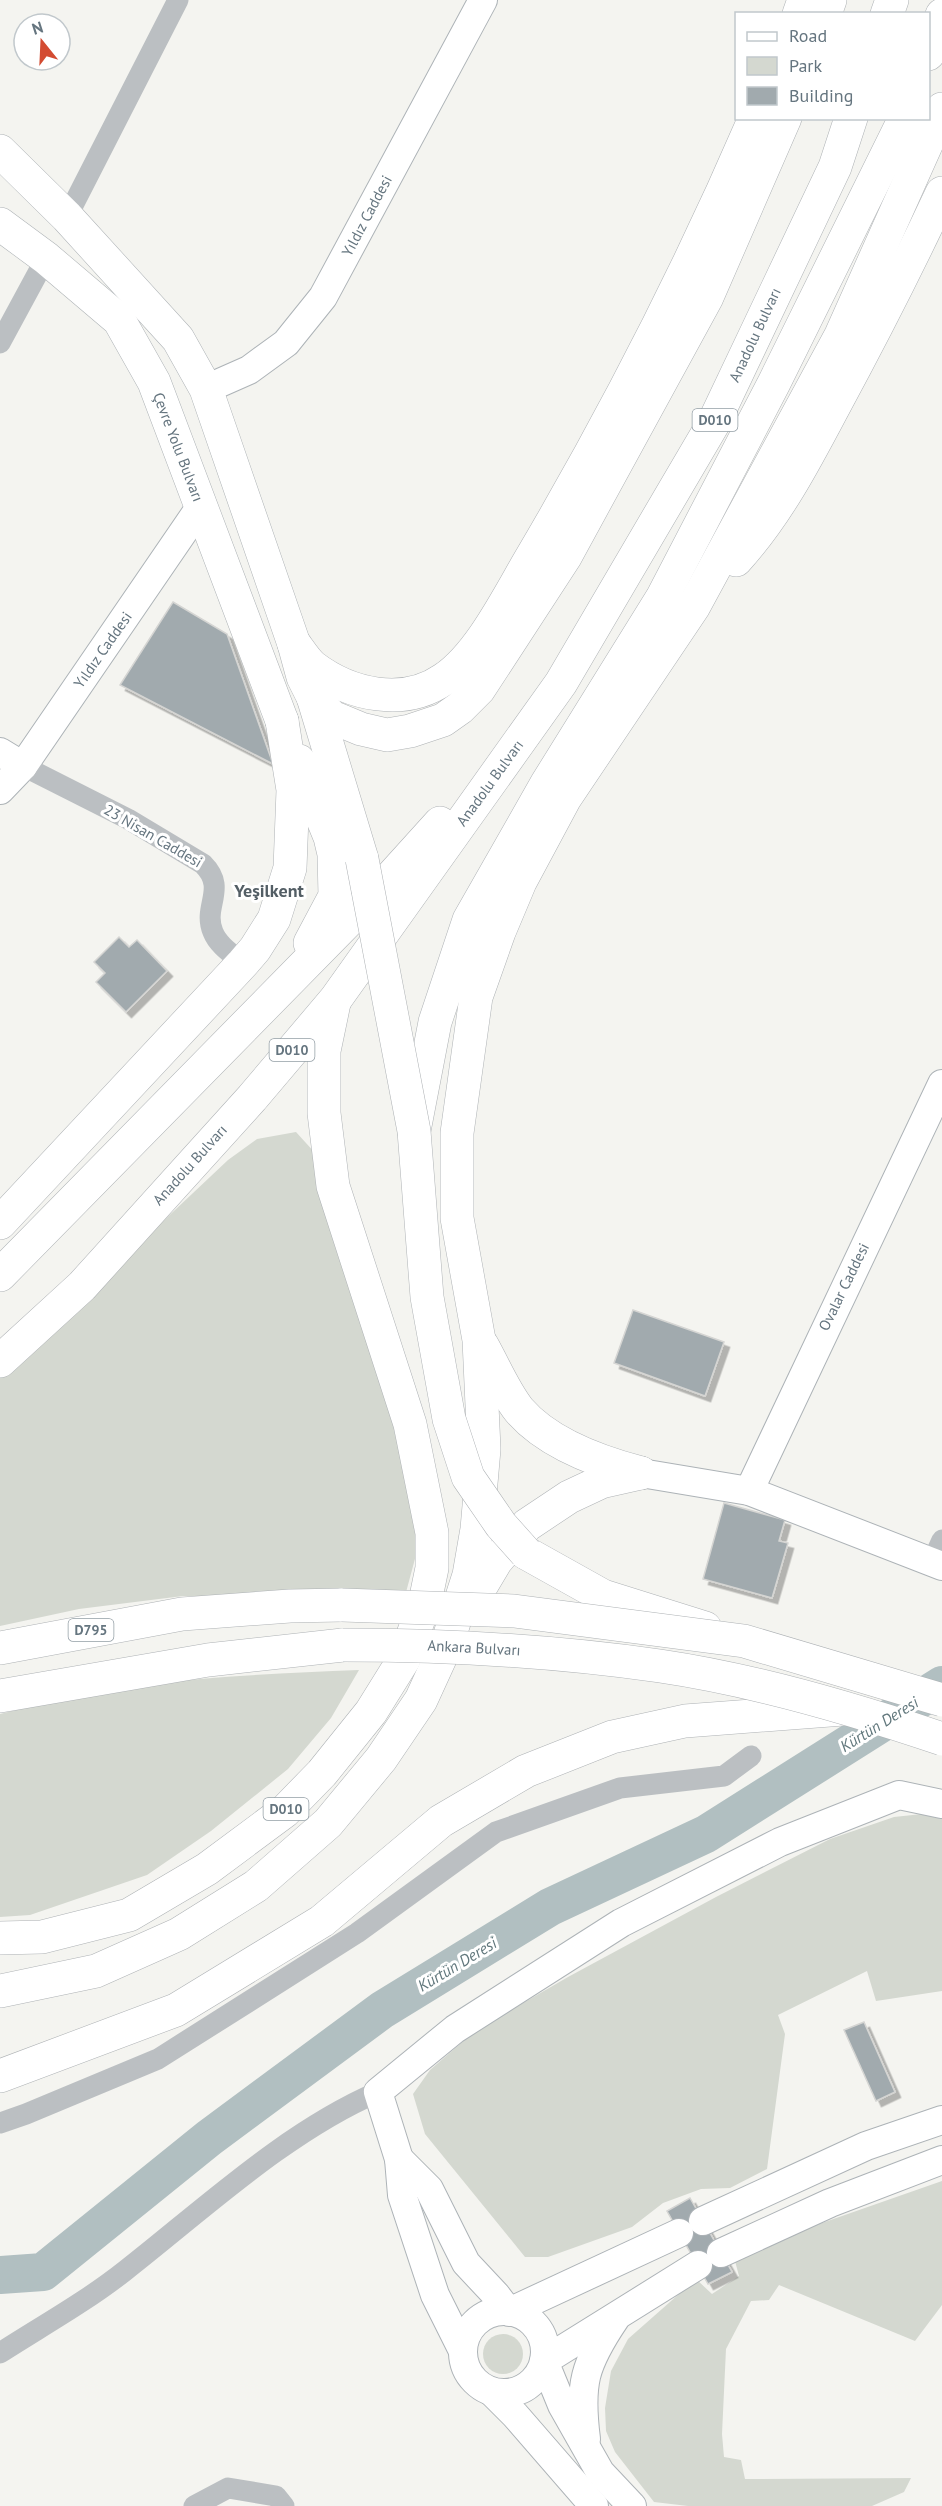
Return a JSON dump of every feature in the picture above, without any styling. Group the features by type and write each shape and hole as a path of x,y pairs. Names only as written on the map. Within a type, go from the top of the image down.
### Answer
{"main road":[{"path":"930,48 942,15"},
{"path":"448,1641 469,1575 477,1529 484,1449 479,1340 457,1218 457,1133 476,997 520,882 565,798 694,606 841,335 942,109"},
{"path":"294,644 311,666 327,676 360,691 392,696 419,692 445,679 468,656 493,623 602,431 711,219 754,120"},
{"path":"313,697 332,717 361,729 387,735 410,731 443,720 460,708 479,689 565,556 707,297 784,120"},
{"name":"Anadolu Bulvarı","path":"0,1361 82,1286 252,1098 335,1000 561,683 713,424 835,167 850,120"},
{"name":"D010","path":"414,1131 435,1022 469,920 547,783 662,598 768,393 904,120"},
{"path":"0,152 67,217 178,339 206,389 294,644 303,677 313,697 362,859 414,1131 427,1297 449,1419 468,1477 501,1525 526,1553 603,1596 942,1700"},
{"path":"694,606 757,537 800,469 894,296 942,193"},
{"name":"Çevre Yolu Bulvarı","path":"0,224 46,258 119,320 154,382 282,721"},
{"path":"0,1275 393,875 545,705"},
{"path":"196,1073 313,939 335,896 334,854 330,837 282,721"},
{"path":"0,1223 255,950 274,919 290,868 293,790 282,721"},
{"name":"D010","path":"0,1938 42,1937 129,1915 207,1869 285,1811 321,1773 371,1712 404,1659 425,1602 432,1568 432,1533 410,1425 333,1186 324,1113 324,1051 335,1000"},
{"path":"479,1340 519,1409 550,1438 619,1467 641,1473"},
{"path":"0,1991 96,1971 179,1934 256,1886 328,1822 381,1759 421,1700 448,1641 496,1561 527,1525 569,1497 601,1482 641,1473"},
{"name":"D795","path":"0,1648 182,1614 290,1606 342,1605 514,1611 744,1641"},
{"name":"Ankara Bulvarı","path":"0,1696 208,1660 343,1645 415,1646 537,1652 662,1666 772,1689 942,1739"},
{"path":"0,2076 176,2010 322,1921 441,1821 526,1771 612,1737 686,1721 843,1709"}],"street":[{"path":"67,217 178,0"},
{"name":"Yıldız Caddesi","path":"206,389 249,370 286,343 323,297 483,0"},
{"path":"0,343 46,258"},
{"name":"Yıldız Caddesi","path":"0,790 12,759 201,506"},
{"name":"23 Nisan Caddesi","path":"12,759 128,819 203,864 212,873 215,886 210,915 213,931 222,946 243,963"},
{"name":"Ovalar Caddesi","path":"749,1491 942,1084"},
{"path":"641,1473 749,1491 938,1556"},
{"path":"0,2123 158,2059 357,1933 496,1832 620,1788 724,1776 751,1756"},
{"path":"0,2353 123,2273 298,2136 343,2107 378,2092 455,2029 621,1923 780,1842 899,1795 942,1804"},
{"path":"378,2092 399,2159 405,2206 435,2295 463,2351"},
{"path":"508,2312 866,2146 942,2120"},
{"path":"399,2159 429,2189 466,2263 496,2295 508,2312"},
{"path":"492,2392 506,2394 519,2391 535,2378 544,2361 709,2259 830,2203 942,2160"},
{"path":"594,2506 515,2415 492,2392 480,2386 470,2377 464,2365 465,2338 472,2326 482,2317 495,2312 508,2312 521,2315 537,2329 544,2347 544,2361 562,2405 600,2472 632,2506"},
{"path":"587,2450 582,2407 586,2369 598,2344 620,2312"},
{"path":"194,2506 228,2488 276,2496 284,2506"}],"green space":[{"path":"296,1132 316,1154 357,1287 423,1529 405,1596 183,1596 79,1609 0,1626 0,1375 228,1160 257,1139"},
{"path":"359,1670 331,1718 288,1769 211,1831 147,1875 30,1915 0,1917 0,1714 126,1687 224,1677"},
{"path":"922,1814 942,1819 942,1991 876,2001 867,1971 778,2015 785,2034 767,2169 730,2188 701,2189 663,2203 632,2227 548,2257 525,2257 425,2134 413,2094 430,2070 475,2031 568,1977 716,1897 830,1839 894,1817"},
{"path":"942,2181 942,2305 915,2341 779,2285 769,2300 751,2301 726,2349 722,2434 724,2457 741,2460 745,2479 911,2478 904,2492 872,2506 688,2506 654,2502 615,2452 606,2431 605,2408 611,2371 628,2339 696,2279 712,2294 739,2276 735,2261 782,2237"},
{"path":"503,2334 511,2335 517,2340 522,2346 522,2362 517,2368 511,2373 503,2374 495,2373 489,2368 484,2362 483,2354 484,2346 489,2340 495,2335"}],"building":[{"path":"173,602 227,634 273,764 120,685"},
{"path":"119,937 129,947 137,940 167,971 126,1012 96,982 105,973 94,962"},
{"path":"633,1310 724,1342 705,1396 614,1363"},
{"path":"724,1503 785,1520 779,1541 788,1543 772,1598 703,1579"},
{"path":"864,2022 895,2092 876,2101 844,2030"},
{"path":"690,2198 732,2272 708,2284 667,2211"}],"waterway":[{"name":"Kürtün Deresi","path":"0,2275 43,2272 209,2138 382,2010 550,1907 706,1834 942,1685"}],"district":[{"name":"Yeşilkent","path":"269,891"}]}
